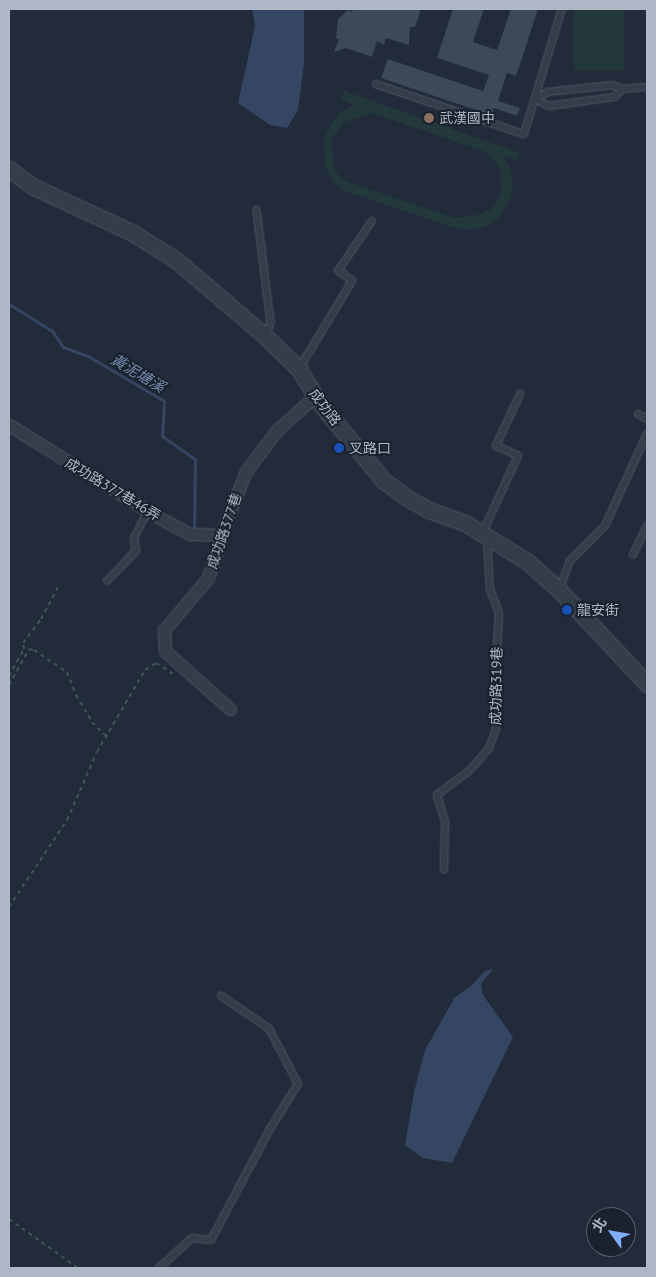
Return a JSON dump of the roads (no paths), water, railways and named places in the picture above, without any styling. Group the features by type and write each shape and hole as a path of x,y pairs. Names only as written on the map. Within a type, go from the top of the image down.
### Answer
{"street":[{"name":"成功路","path":"9,169 34,187 133,234 176,260 266,337 299,369 315,396 384,481 407,498 429,510 465,523 528,562 559,590 647,684"},
{"name":"成功路377巷","path":"230,709 165,651 164,630 208,578 246,471 277,430 315,396"},
{"name":"成功路377巷46弄","path":"9,425 190,534 222,535"}],"lane":[{"path":"376,84 524,134 562,9"},
{"path":"535,99 548,92 613,85 623,90"},
{"path":"535,99 549,106 614,97 623,90 647,87"},
{"path":"257,210 271,323 266,337"},
{"path":"299,369 352,281 338,271 372,221"},
{"path":"485,536 518,456 496,446 520,394"},
{"path":"638,414 647,419"},
{"path":"559,590 570,561 605,526 647,434"},
{"path":"107,581 136,551 134,538 148,510"},
{"path":"633,555 647,526"},
{"name":"成功路319巷","path":"444,870 445,822 437,795 468,772 489,749 497,726 495,685 499,614 490,590 485,536"},
{"path":"159,1268 192,1238 211,1240 270,1128 298,1084 269,1029 221,996"}],"water":[{"path":"252,9 304,9 304,64 298,110 287,128 270,125 238,103 255,26"},
{"path":"493,969 481,984 483,995 513,1037 452,1163 423,1158 405,1145 414,1092 425,1050 455,997 471,986 485,971"}],"waterway":[{"name":"黃泥塘溪","path":"9,304 52,331 63,347 88,356 164,401 162,436 195,459 194,527"}],"place":[{"name":"武漢國中","path":"429,118"},
{"name":"叉路口","path":"339,448"},
{"name":"龍安街","path":"567,610"}]}
